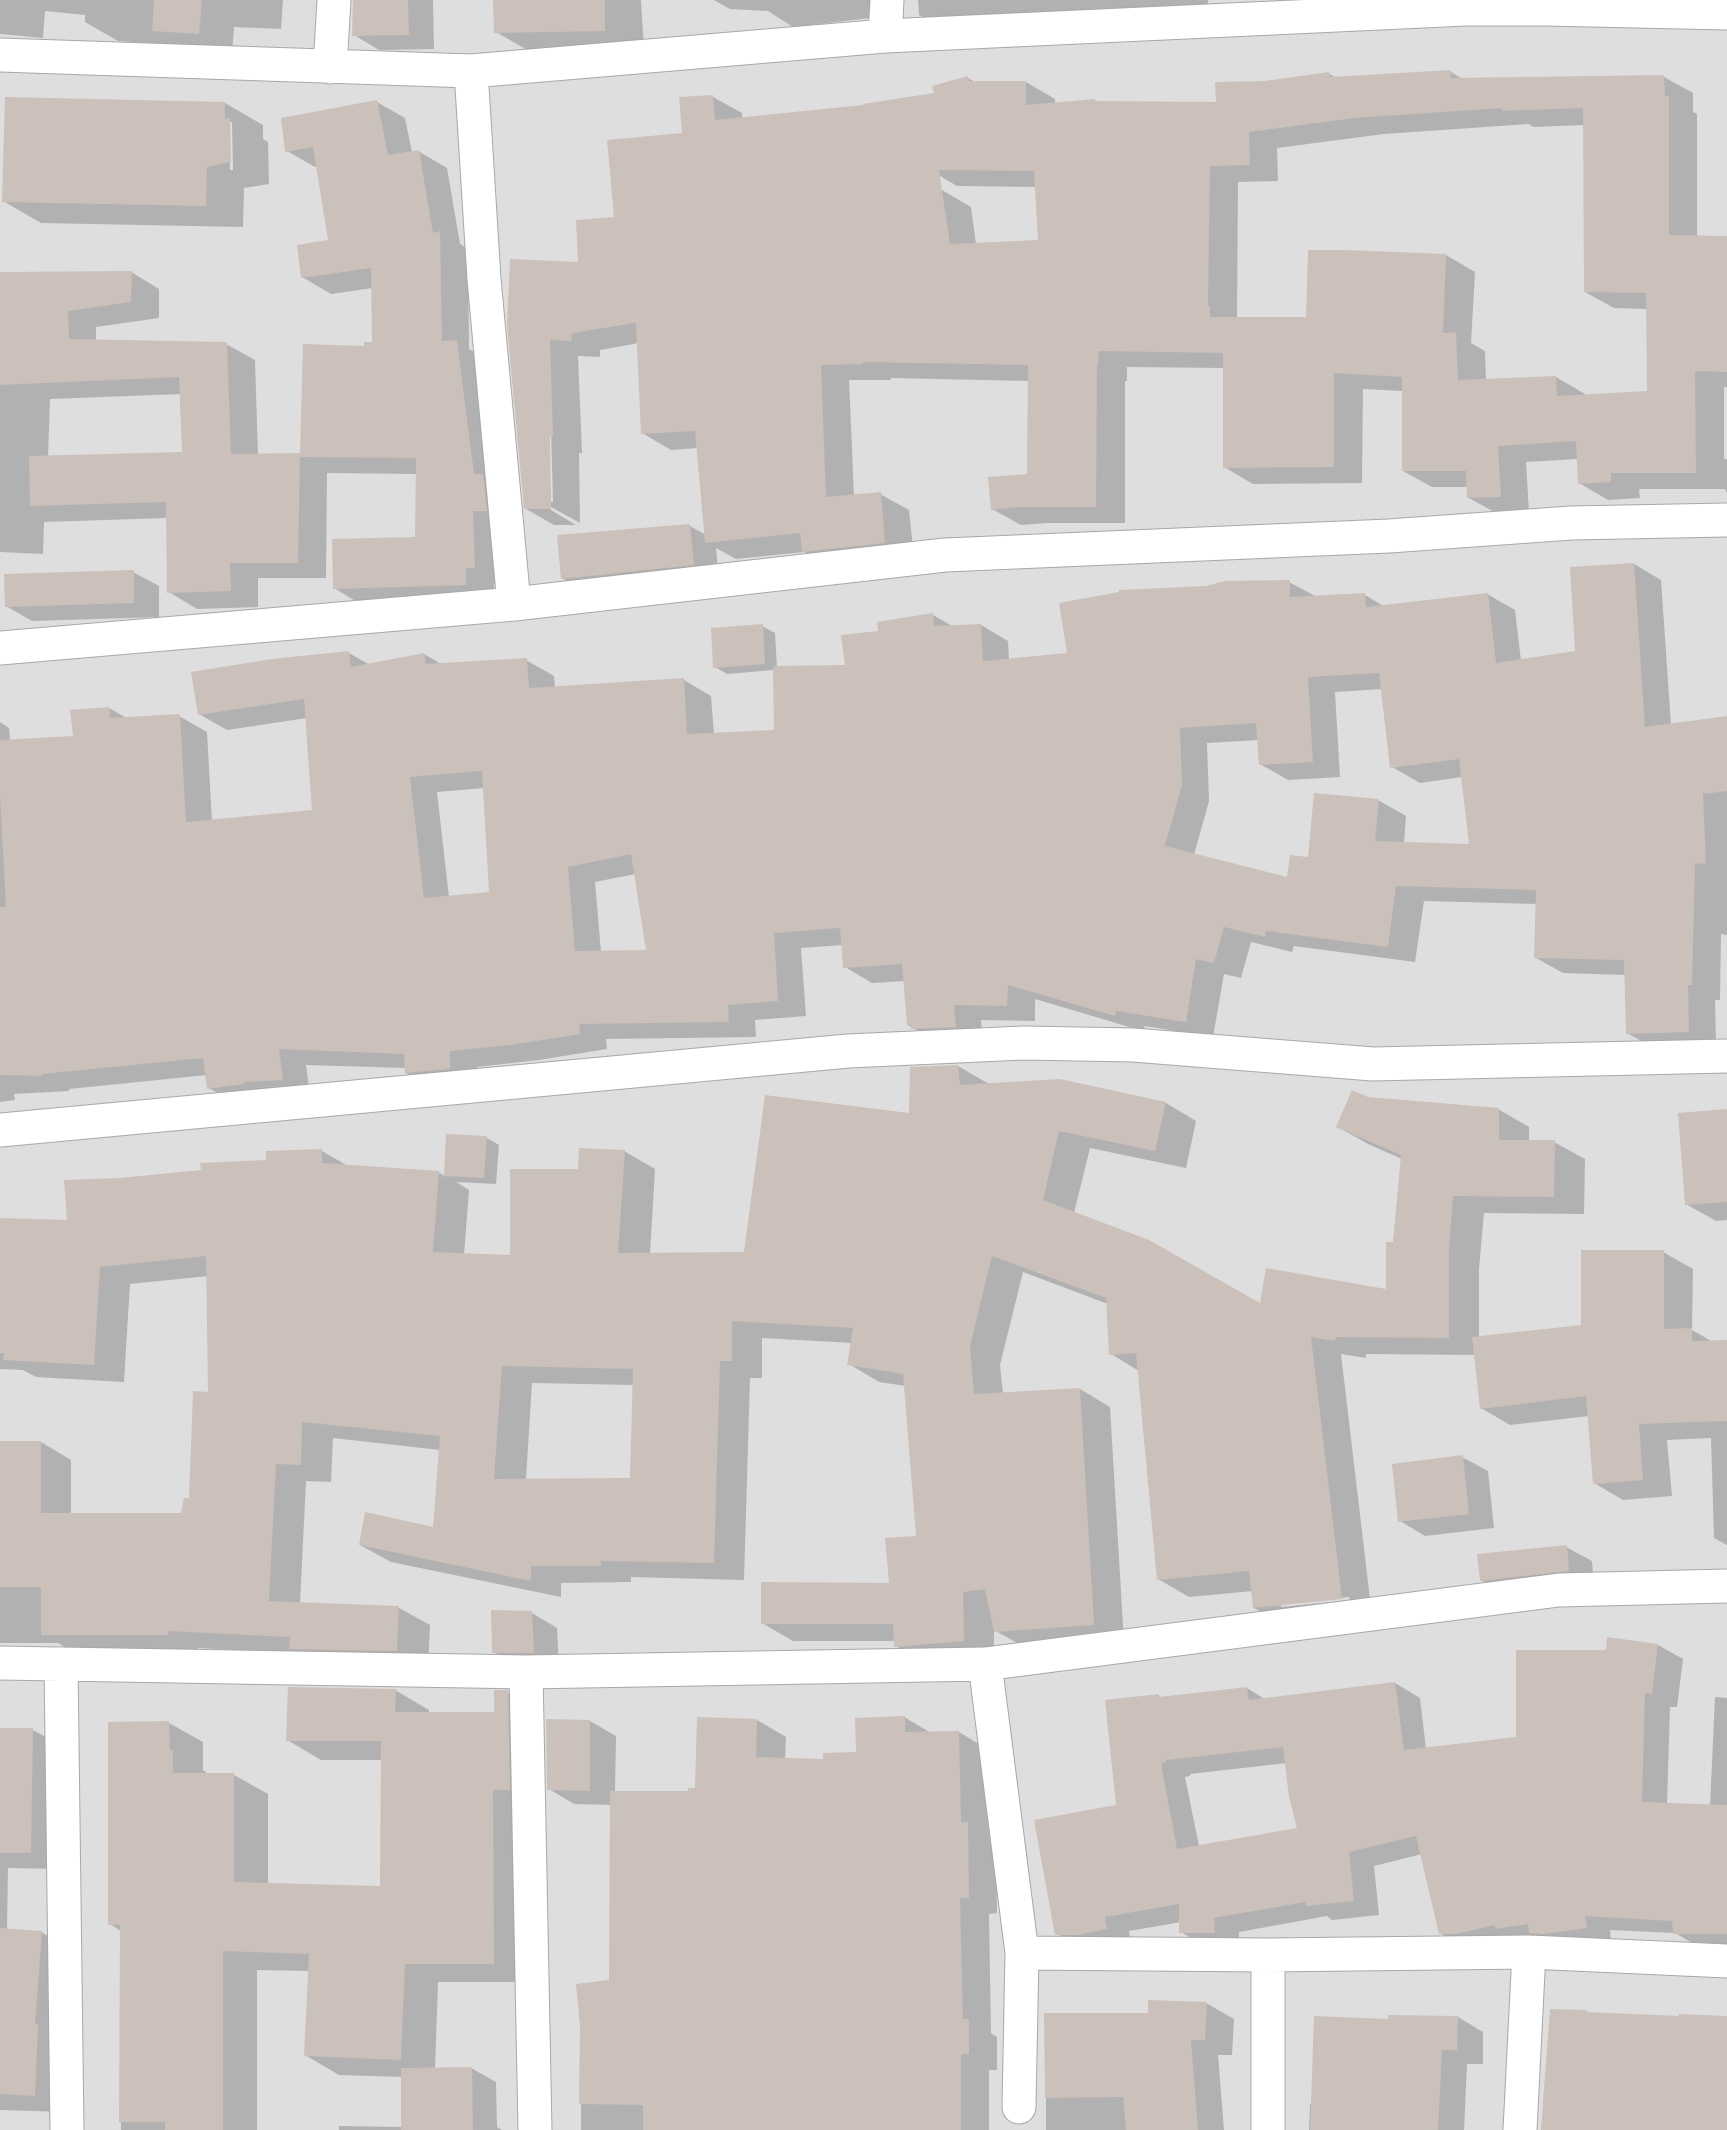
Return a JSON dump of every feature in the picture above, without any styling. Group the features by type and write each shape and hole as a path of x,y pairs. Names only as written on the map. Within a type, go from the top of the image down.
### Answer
{"street":[{"path":"330,67 334,0"},
{"path":"885,36 887,0"},
{"path":"0,55 471,71 885,36 1466,5 1727,13"},
{"path":"471,71 484,279 514,604"},
{"path":"0,648 514,604 945,555 1389,536 1571,523 1727,520"},
{"path":"0,1130 848,1051 1023,1043 1133,1045 1373,1064 1727,1056"},
{"path":"0,1663 526,1672 985,1664 1559,1590 1727,1586"},
{"path":"61,1664 67,2130"},
{"path":"985,1664 1022,1953 1019,2107"},
{"path":"526,1672 535,2130"},
{"path":"1022,1953 1268,1955 1529,1952 1727,1961"},
{"path":"1520,2130 1529,1952"},
{"path":"1268,1955 1268,2130"}],"shaded area":[{"path":"0,0 1727,0 1727,2130 0,2130"}],"building":[{"path":"154,0 202,0 199,34 152,31"},
{"path":"353,0 408,0 409,35 352,36"},
{"path":"493,0 605,0 605,31 494,33"},
{"path":"1451,70 1451,78 1664,75 1665,96 1669,96 1669,235 1727,236 1727,372 1695,371 1696,473 1611,473 1611,482 1578,484 1576,441 1498,446 1501,497 1467,498 1466,471 1402,471 1402,377 1334,373 1334,467 1223,468 1223,353 1099,351 1096,507 1017,507 991,510 988,477 1027,474 1028,365 863,362 863,364 821,365 826,497 881,492 885,543 802,552 800,533 705,543 695,431 641,434 636,323 572,333 571,341 550,340 553,437 550,437 551,509 524,509 507,325 510,259 578,262 576,220 614,217 607,140 682,133 679,97 713,95 715,120 863,105 934,93 932,86 968,76 969,81 1026,81 1026,105 1095,99 1095,101 1216,102 1215,82 1265,81 1329,72 1330,77","holes":["1502,108 1502,111 1583,108 1584,292 1646,293 1647,391 1557,396 1556,376 1458,380 1456,332 1443,333 1446,254 1308,250 1306,317 1210,317 1210,306 1208,306 1210,166 1250,165 1249,132 1354,118","939,170 1034,171 1038,240 950,244"]},
{"path":"5,97 225,102 225,119 230,118 231,162 207,167 206,206 2,202"},
{"path":"377,100 388,155 419,150 433,233 440,231 442,341 457,340 474,474 483,474 487,511 473,511 475,568 466,568 466,585 333,589 332,539 415,537 416,458 300,457 298,563 230,563 231,591 167,593 166,502 30,506 29,456 182,452 179,377 0,385 0,272 132,271 131,302 68,311 69,339 227,342 231,454 300,453 303,344 364,346 364,342 372,342 371,268 301,278 297,245 328,240 313,147 285,152 281,118"},
{"path":"690,524 694,565 561,579 557,535"},
{"path":"1634,563 1645,727 1727,716 1727,791 1703,794 1706,863 1695,864 1692,985 1688,985 1689,1032 1626,1034 1624,960 1534,958 1536,890 1396,886 1388,947 1266,931 1265,937 1224,927 1214,963 1196,959 1186,1022 1116,1011 1115,1016 1008,985 1007,1006 954,1005 956,1027 911,1029 911,1025 907,1026 902,964 843,968 840,928 774,933 778,1001 728,1005 729,1022 579,1024 580,1034 511,1045 450,1051 450,1069 405,1073 404,1054 279,1049 283,1080 244,1082 244,1084 207,1089 203,1058 42,1074 42,1076 0,1075 0,907 6,907 0,795 0,740 73,736 70,710 109,707 110,718 180,714 186,822 312,810 304,699 198,715 191,672 272,659 349,651 351,667 424,653 426,664 527,658 529,688 684,678 687,734 774,730 773,666 845,665 841,635 878,631 877,622 933,613 934,626 981,624 983,661 1067,653 1059,603 1119,592 1119,590 1206,586 1225,581 1290,580 1290,597 1365,593 1366,607 1488,593 1496,663 1575,651 1570,567","holes":["1379,673 1390,768 1459,759 1469,844 1375,841 1379,799 1314,793 1308,857 1290,855 1287,877 1165,846 1182,785 1180,728 1256,723 1259,765 1313,762 1308,677","482,771 489,892 424,898 410,777","631,854 646,950 575,951 568,867"]},
{"path":"134,570 134,603 5,607 4,574"},
{"path":"763,624 765,664 713,668 711,628"},
{"path":"958,1065 960,1085 1060,1079 1166,1102 1155,1151 1059,1131 1043,1200 1149,1240 1260,1303 1266,1268 1386,1289 1386,1242 1393,1242 1401,1155 1336,1127 1352,1090 1368,1097 1499,1108 1499,1140 1555,1140 1554,1197 1453,1196 1449,1251 1449,1338 1336,1337 1335,1341 1311,1337 1342,1599 1253,1608 1249,1571 1157,1580 1136,1353 1109,1355 1106,1298 992,1256 970,1346 974,1394 1080,1388 1094,1625 994,1632 985,1589 963,1592 964,1641 894,1647 893,1624 761,1624 761,1582 889,1583 885,1538 916,1536 903,1374 847,1365 853,1328 732,1321 732,1361 720,1361 714,1563 601,1561 601,1566 531,1566 531,1581 359,1545 365,1512 433,1527 440,1436 302,1422 301,1465 276,1464 269,1601 399,1606 397,1651 289,1649 290,1637 168,1631 168,1635 41,1635 41,1587 0,1587 0,1441 41,1441 41,1513 181,1513 184,1498 189,1498 193,1391 208,1392 206,1256 100,1267 94,1365 3,1360 4,1353 0,1353 0,1218 67,1220 64,1180 120,1178 201,1170 200,1163 266,1160 266,1151 322,1149 322,1163 439,1171 433,1252 510,1255 510,1169 578,1169 579,1148 625,1150 618,1253 744,1252 765,1095 909,1113 910,1067","holes":["502,1366 633,1369 630,1478 494,1479"]},
{"path":"1727,1109 1727,1202 1685,1205 1678,1113"},
{"path":"446,1134 487,1136 484,1178 444,1176"},
{"path":"1581,1250 1664,1250 1664,1329 1692,1328 1692,1341 1727,1340 1727,1421 1639,1424 1643,1480 1593,1484 1586,1396 1480,1409 1472,1337 1581,1325"},
{"path":"1463,1455 1469,1514 1398,1522 1392,1464"},
{"path":"1567,1545 1569,1571 1480,1581 1477,1554"},
{"path":"491,1610 532,1611 534,1653 492,1653"},
{"path":"1607,1637 1658,1644 1652,1694 1645,1693 1642,1802 1727,1805 1727,1934 1673,1934 1672,1921 1585,1916 1587,1928 1543,1934 1529,1933 1528,1924 1495,1929 1495,1925 1456,1934 1439,1934 1416,1836 1349,1852 1354,1901 1306,1906 1305,1902 1214,1918 1215,1933 1179,1933 1179,1904 1105,1917 1107,1929 1077,1935 1055,1935 1034,1820 1116,1805 1105,1700 1159,1694 1159,1697 1247,1687 1249,1700 1395,1682 1404,1750 1516,1737 1516,1650 1606,1650","holes":["1283,1747 1289,1797 1297,1828 1177,1849 1161,1763 1166,1760"]},
{"path":"288,1687 396,1689 395,1712 494,1712 494,1690 508,1690 510,1790 493,1790 494,1964 405,1964 401,2060 304,2056 309,1954 223,1951 223,2130 165,2130 165,2122 119,2122 120,1925 108,1925 108,1722 169,1721 173,1773 234,1773 234,1882 380,1886 381,1741 286,1741"},
{"path":"905,1716 905,1732 959,1731 961,1822 968,1822 969,1898 960,1898 963,2019 969,2019 969,2054 961,2054 961,2130 643,2130 643,2105 579,2104 580,2026 576,1984 609,1980 610,1791 688,1791 688,1788 695,1788 697,1717 757,1719 756,1757 823,1759 823,1753 856,1752 855,1718"},
{"path":"546,1719 590,1720 590,1791 547,1790"},
{"path":"0,1728 33,1728 31,1853 0,1853"},
{"path":"0,1928 42,1931 35,2024 38,2024 35,2096 0,2094"},
{"path":"1148,2000 1207,2002 1205,2040 1191,2040 1198,2130 1126,2130 1123,2097 1045,2098 1044,2013 1148,2013"},
{"path":"1550,2009 1679,2016 1679,2014 1727,2016 1727,2130 1541,2130"},
{"path":"1388,2015 1458,2016 1457,2050 1442,2050 1438,2130 1310,2130 1314,2016 1388,2019"},
{"path":"472,2067 473,2130 401,2130 401,2068"}]}
